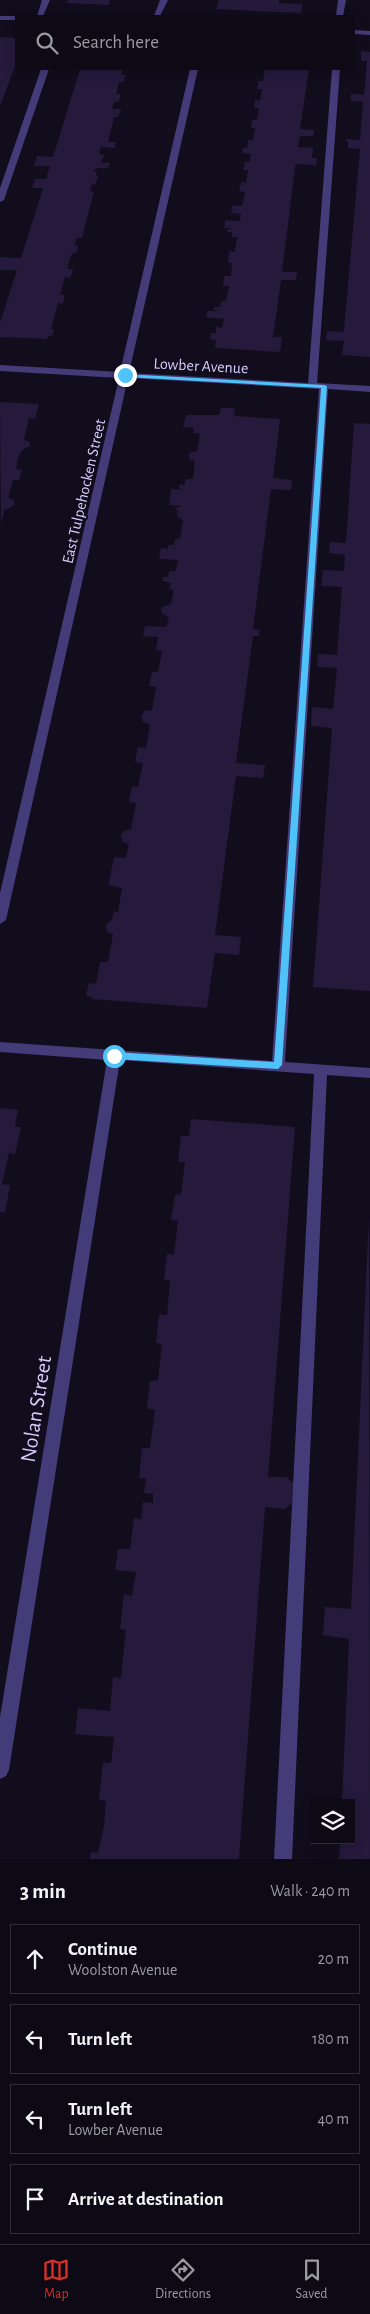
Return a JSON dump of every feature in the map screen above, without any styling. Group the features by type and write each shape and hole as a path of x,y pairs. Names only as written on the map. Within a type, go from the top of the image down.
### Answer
{"street":[{"path":"40,15 46,0"},
{"path":"157,15 164,0"},
{"path":"340,15 342,0"},
{"path":"0,18 15,18"},
{"path":"355,32 370,33"},
{"path":"0,200 45,70"},
{"name":"East Tulpehocken Street","path":"0,920 194,70"},
{"path":"278,1065 336,70"},
{"name":"Lowber Avenue","path":"0,368 370,389"},
{"path":"0,1047 114,1056 321,1068 370,1073"},
{"name":"Nolan Street","path":"0,1770 114,1056"},
{"path":"283,1859 321,1068"}],"building":[{"path":"68,0 110,0 109,5 67,3"},
{"path":"219,0 279,0 279,3 303,4 301,13 216,9"},
{"path":"0,37 15,38 15,67 0,106"},
{"path":"361,51 370,52 370,357 342,355 344,341 326,340 327,331 343,332 344,330 360,149 348,148 348,141 346,139 360,140 363,102 351,101 351,94 364,95 367,61 361,61"},
{"path":"80,70 123,70 121,75 126,75 123,82 119,82 116,94 121,94 120,98 118,102 114,102 112,109 121,109 120,114 115,114 119,115 114,117 108,142 116,142 115,148 101,147 99,154 104,155 101,163 110,163 108,168 96,168 94,172 97,172 96,176 98,176 95,185 92,184 90,191 94,192 82,238 77,238 74,245 78,246 78,249 76,253 72,253 67,269 73,269 70,278 65,277 60,295 65,295 63,304 58,303 51,329 54,329 52,336 48,336 47,339 0,337 0,323 17,270 0,270 0,257 21,258 43,188 32,188 35,179 46,179 50,166 34,166 37,156 53,157"},
{"path":"265,70 309,70 300,129 314,130 313,136 300,136 298,147 313,148 312,158 317,158 316,165 296,164 295,168 282,272 297,272 296,280 281,280 273,337 282,337 280,352 215,348 216,340 210,339 211,333 216,333 216,327 222,328 224,319 206,317 207,311 219,311 214,310 214,307 220,307 221,301 226,301 229,286 223,286 224,276 231,276 232,263 228,263 229,251 235,252 237,237 232,237 232,232 227,232 228,229 233,228 224,228 225,220 240,221 241,214 231,213 232,210 237,210 231,209 232,206 242,206 245,192 239,191 241,182 246,183 248,170 243,170 245,161 250,162 251,154 242,153 243,148 247,148 248,140 253,140 255,128 251,128 252,120 257,120 259,108 254,108 255,100 260,101 262,89 257,89 258,81 263,81"},
{"path":"0,402 39,404 35,419 29,418 24,440 30,442 30,446 21,451 16,469 22,470 19,480 13,480 8,498 14,500 14,504 10,508 5,509 1,523"},
{"path":"221,408 235,408 234,416 280,419 273,478 292,480 291,490 271,489 253,629 260,630 259,636 253,636 236,763 265,765 263,778 236,776 215,935 241,937 239,955 215,953 207,1008 92,999 92,997 86,996 89,983 96,984 100,962 108,962 113,934 107,932 105,926 112,919 114,911 118,912 122,888 109,885 109,881 114,857 126,858 129,844 123,842 121,837 123,831 131,829 136,803 129,802 132,786 138,787 143,763 135,762 136,756 138,747 146,748 150,724 143,722 141,717 144,711 152,710 156,687 149,686 152,672 158,672 162,651 156,650 158,637 143,636 145,626 166,627 169,617 163,614 161,610 162,607 171,604 173,594 173,589 169,589 171,583 162,581 163,577 168,577 169,571 176,571 178,560 159,559 161,548 168,549 168,545 174,545 175,539 180,539 183,520 177,516 178,511 175,508 182,506 169,505 171,489 183,490 179,488 180,484 184,485 186,479 193,479 195,461 190,460 188,455 191,452 197,451 200,433 193,433 194,428 183,427 186,415 219,415"},
{"path":"354,423 370,424 370,991 313,987 332,728 311,726 312,707 333,709 337,668 317,667 318,654 337,655 342,587 321,586 323,570 344,571 345,555 329,553 330,542 346,543"},
{"path":"0,1108 18,1110 15,1127 21,1127 15,1154 9,1153 2,1184 10,1185 5,1213 0,1212"},
{"path":"191,1119 295,1127 268,1477 286,1477 293,1483 292,1503 285,1509 265,1507 239,1859 90,1859 91,1852 98,1853 104,1826 106,1801 99,1800 103,1762 111,1763 114,1737 75,1734 78,1708 110,1711 113,1677 121,1678 126,1630 120,1629 124,1594 132,1596 136,1572 115,1570 118,1549 130,1549 134,1518 141,1519 143,1502 153,1503 153,1494 144,1493 146,1479 139,1478 142,1448 150,1448 155,1410 147,1408 150,1381 158,1380 162,1344 156,1343 159,1314 167,1315 170,1280 164,1280 167,1254 174,1255 178,1221 171,1220 175,1195 181,1194 185,1162 178,1162 181,1136 189,1136"},
{"path":"369,1216 370,1859 339,1859 340,1844 355,1844 355,1799 342,1799 349,1639 323,1635 325,1607 351,1609"}],"route":[{"path":"114,1056 278,1065 324,386 125,375"}]}
